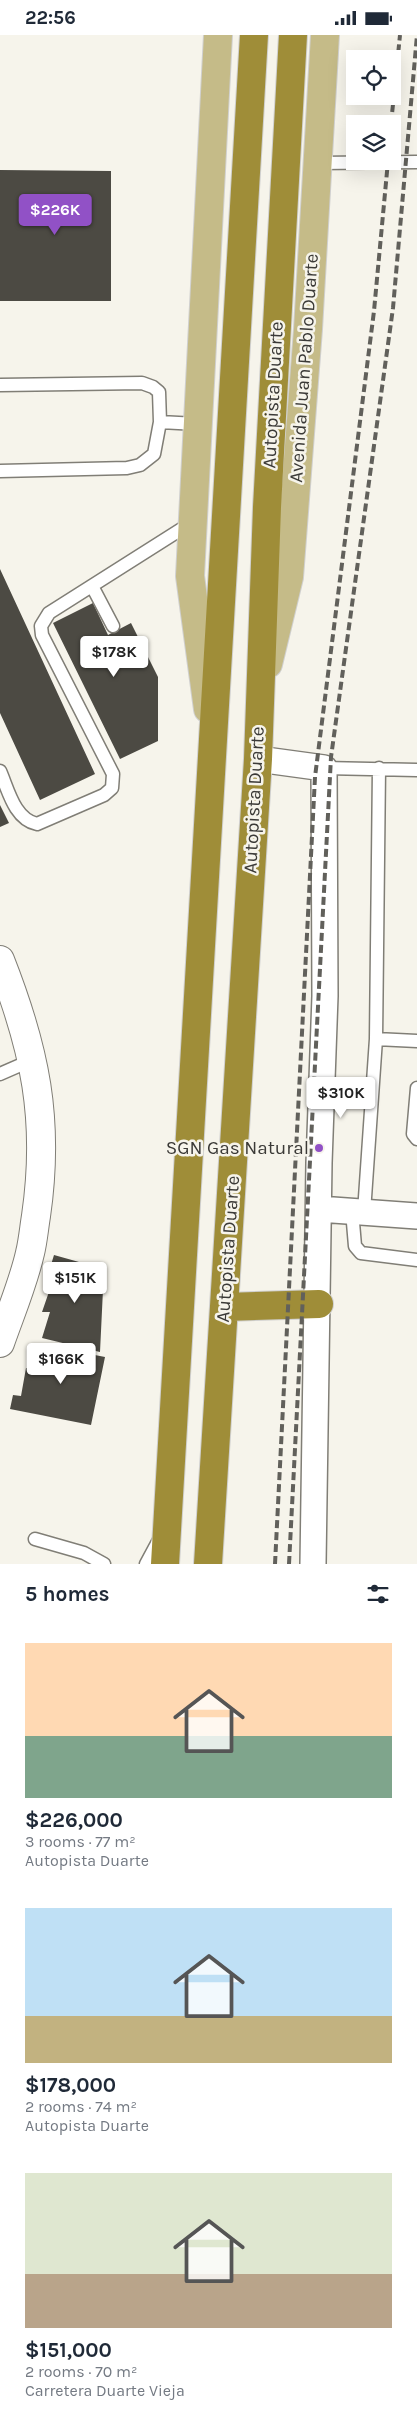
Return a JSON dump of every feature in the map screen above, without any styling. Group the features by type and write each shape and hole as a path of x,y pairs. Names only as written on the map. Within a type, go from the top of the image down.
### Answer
{"highway":[{"name":"Autopista Duarte","path":"165,1564 211,738 227,506 254,35"},
{"name":"Autopista Duarte","path":"208,1564 258,759 267,507 293,35"},
{"path":"224,1307 319,1304"}],"main road":[{"name":"Autopista Duarte","path":"211,738 190,576 218,35"},
{"name":"Avenida Juan Pablo Duarte","path":"260,697 289,577 308,329 325,35"},
{"path":"0,960 17,1003 41,1101 42,1164 38,1205 30,1253 0,1343"}],"street":[{"path":"258,759 324,768 325,996 313,1564"},
{"path":"319,1209 417,1215"}],"lane":[{"path":"318,163 417,162"},
{"path":"0,385 142,383 159,391 160,422 154,454 140,465 127,468 0,471"},
{"path":"160,422 197,424"},
{"path":"0,771 16,807 24,818 37,823 104,795 112,788 113,774 42,635 41,626 49,613 192,523"},
{"path":"92,586 113,625"},
{"path":"324,768 379,767 417,770"},
{"path":"379,767 376,1039 355,1247 362,1253 417,1260"},
{"path":"376,1039 417,1041"},
{"path":"0,1074 32,1060"},
{"path":"417,1088 413,1134 417,1139"},
{"path":"146,1564 167,1523"},
{"path":"35,1539 84,1553 104,1564"}],"building":[{"path":"0,170 111,171 111,301 0,301"},
{"path":"0,569 95,774 40,800 0,713"},
{"path":"93,603 108,635 131,623 158,677 158,741 120,759 53,623"},
{"path":"0,805 9,823 0,827"},
{"path":"54,1255 104,1269 100,1352 42,1338 50,1312 42,1312 52,1283 46,1281"},
{"path":"39,1344 105,1357 91,1425 10,1409 13,1395 21,1396 26,1368 34,1369"}],"railway":[{"path":"392,115 400,35"},
{"path":"289,1564 331,757 393,308 417,35"},
{"path":"275,1564 315,777 374,311 387,170"}],"place":[{"name":"SGN Gas Natural","path":"319,1148"}]}
